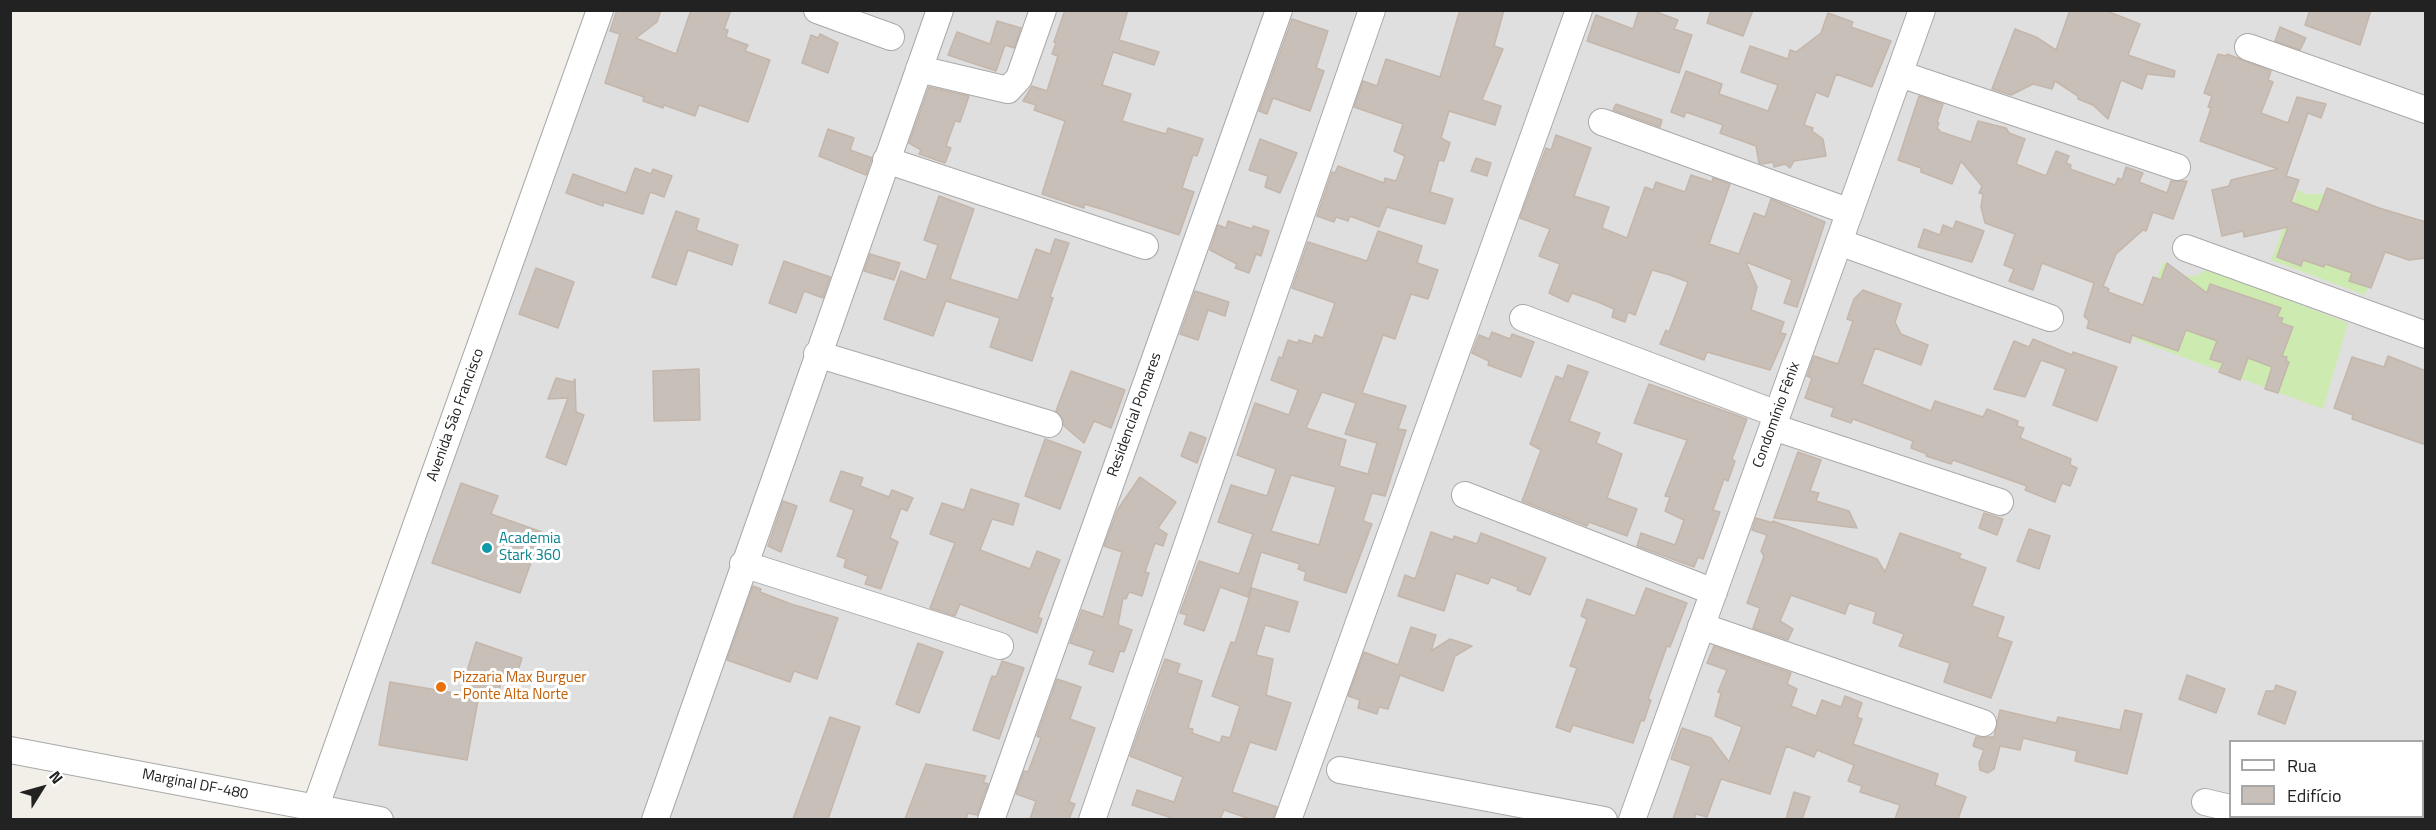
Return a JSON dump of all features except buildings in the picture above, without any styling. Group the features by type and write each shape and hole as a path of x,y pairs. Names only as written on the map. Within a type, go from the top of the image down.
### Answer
{"street":[{"name":"Avenida São Francisco","path":"313,814 600,10"},
{"path":"817,10 891,37"},
{"path":"655,819 940,10"},
{"path":"919,69 1008,90 1019,78 1043,10"},
{"name":"Residencial Pomares","path":"991,819 1279,10"},
{"path":"1092,819 1372,10"},
{"path":"1288,819 1579,10"},
{"name":"Condomínio Fênix","path":"1632,819 1922,10"},
{"path":"2248,47 2426,110"},
{"path":"1900,74 2177,167"},
{"path":"1602,122 1850,212"},
{"path":"886,160 1145,246"},
{"path":"1839,242 2050,318"},
{"path":"2186,248 2426,335"},
{"path":"1523,318 1775,420 2000,502"},
{"path":"817,354 1049,424"},
{"path":"1465,495 1714,592"},
{"path":"743,564 1000,646"},
{"path":"1701,626 1983,723"},
{"name":"Marginal DF-480","path":"10,750 313,814 380,819"},
{"path":"1340,770 1604,819"},
{"path":"2205,802 2229,808"}],"shaded area":[{"path":"607,11 2425,11 2425,819 325,820"}],"green space":[{"path":"2298,189 2304,194 2328,194 2392,218 2365,295 2271,260"},
{"path":"2164,260 2166,267 2179,276 2196,276 2207,269 2348,323 2323,409 2134,339"}],"place":[{"name":"Academia Stark 360","path":"487,548"},
{"name":"Pizzaria Max Burguer - Ponte Alta Norte","path":"441,687"}]}
